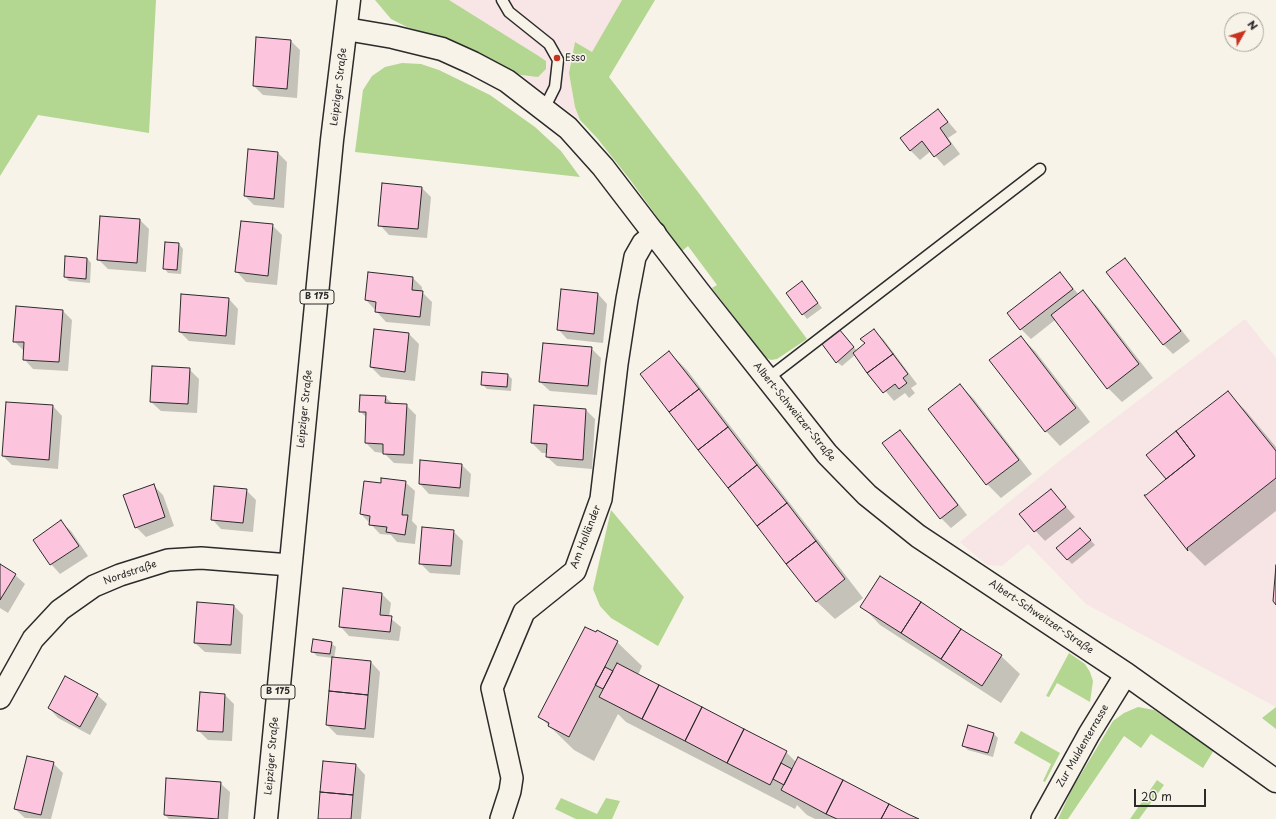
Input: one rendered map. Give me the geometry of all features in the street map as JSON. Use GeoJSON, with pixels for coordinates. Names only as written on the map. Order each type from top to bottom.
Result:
{"type":"FeatureCollection","features":[{"type":"Feature","properties":{"kind":"street","name":"Leipziger Straße"},"geometry":{"type":"LineString","coordinates":[[266,819],[332,140],[349,0]]}},
{"type":"Feature","properties":{"kind":"street","name":"Albert-Schweitzer-Straße"},"geometry":{"type":"LineString","coordinates":[[346,29],[393,37],[442,49],[507,81],[568,128],[603,167],[655,233],[698,292],[827,454],[867,495],[918,536],[1126,674],[1276,781]]}},
{"type":"Feature","properties":{"kind":"street","name":"Am Holländer"},"geometry":{"type":"LineString","coordinates":[[501,819],[510,791],[512,778],[492,688],[524,612],[575,571],[601,499],[617,364],[635,257],[643,243],[655,233]]}},
{"type":"Feature","properties":{"kind":"street","name":"Nordstraße"},"geometry":{"type":"LineString","coordinates":[[0,698],[33,639],[60,610],[94,586],[120,575],[168,560],[201,558],[290,565]]}},
{"type":"Feature","properties":{"kind":"street","name":"Zur Muldenterrasse"},"geometry":{"type":"LineString","coordinates":[[1042,819],[1089,734],[1126,674]]}},
{"type":"Feature","properties":{"kind":"lane"},"geometry":{"type":"LineString","coordinates":[[502,0],[509,12],[550,44],[558,60],[555,87],[544,109]]}},
{"type":"Feature","properties":{"kind":"lane"},"geometry":{"type":"LineString","coordinates":[[767,379],[1040,169]]}},
{"type":"Feature","properties":{"kind":"shaded area","name":"Esso"},"geometry":{"type":"Polygon","coordinates":[[[449,0],[622,0],[592,52],[575,42],[569,73],[575,107],[580,120],[521,75],[531,77],[449,0]]]}},
{"type":"Feature","properties":{"kind":"shaded area"},"geometry":{"type":"Polygon","coordinates":[[[1245,319],[1276,358],[1276,707],[1086,604],[1028,544],[1002,566],[987,565],[960,542],[1063,458],[1245,319]]]}},
{"type":"Feature","properties":{"kind":"green space"},"geometry":{"type":"Polygon","coordinates":[[[0,0],[156,0],[149,133],[38,115],[0,176],[0,0]]]}},
{"type":"Feature","properties":{"kind":"green space"},"geometry":{"type":"Polygon","coordinates":[[[375,0],[449,0],[546,61],[546,69],[538,77],[521,75],[447,40],[407,27],[391,19],[375,0]]]}},
{"type":"Feature","properties":{"kind":"green space"},"geometry":{"type":"Polygon","coordinates":[[[622,0],[655,0],[609,77],[698,192],[807,339],[777,359],[771,360],[765,357],[712,288],[717,285],[688,246],[682,251],[631,181],[597,138],[580,120],[575,107],[569,73],[575,42],[592,52],[622,0]]]}},
{"type":"Feature","properties":{"kind":"green space"},"geometry":{"type":"Polygon","coordinates":[[[402,63],[421,64],[439,70],[490,95],[535,127],[561,151],[580,177],[355,152],[363,90],[372,76],[385,67],[402,63]]]}},
{"type":"Feature","properties":{"kind":"green space"},"geometry":{"type":"Polygon","coordinates":[[[611,510],[684,597],[658,646],[611,618],[600,606],[593,589],[611,510]]]}},
{"type":"Feature","properties":{"kind":"green space"},"geometry":{"type":"Polygon","coordinates":[[[1069,653],[1085,664],[1090,672],[1093,681],[1090,702],[1057,683],[1049,697],[1046,696],[1069,653]]]}},
{"type":"Feature","properties":{"kind":"green space"},"geometry":{"type":"Polygon","coordinates":[[[1138,707],[1154,710],[1214,750],[1203,768],[1151,734],[1141,748],[1124,736],[1068,819],[1058,819],[1072,789],[1113,721],[1124,713],[1138,707]]]}},
{"type":"Feature","properties":{"kind":"green space"},"geometry":{"type":"Polygon","coordinates":[[[1276,707],[1276,729],[1262,718],[1276,707]]]}},
{"type":"Feature","properties":{"kind":"green space"},"geometry":{"type":"Polygon","coordinates":[[[1021,731],[1060,753],[1045,782],[1043,781],[1051,764],[1014,743],[1021,731]]]}},
{"type":"Feature","properties":{"kind":"green space"},"geometry":{"type":"Polygon","coordinates":[[[1157,780],[1164,785],[1139,819],[1130,819],[1157,780]]]}},
{"type":"Feature","properties":{"kind":"green space"},"geometry":{"type":"Polygon","coordinates":[[[561,798],[597,814],[606,798],[620,801],[612,819],[576,819],[555,809],[561,798]]]}},
{"type":"Feature","properties":{"kind":"building"},"geometry":{"type":"Polygon","coordinates":[[[256,37],[291,40],[287,89],[253,86],[256,37]]]}},
{"type":"Feature","properties":{"kind":"building"},"geometry":{"type":"Polygon","coordinates":[[[938,109],[948,122],[940,128],[951,144],[934,157],[922,141],[910,151],[900,138],[938,109]]]}},
{"type":"Feature","properties":{"kind":"building"},"geometry":{"type":"Polygon","coordinates":[[[248,149],[278,152],[274,199],[244,196],[248,149]]]}},
{"type":"Feature","properties":{"kind":"building"},"geometry":{"type":"Polygon","coordinates":[[[382,183],[422,187],[418,229],[378,226],[382,183]]]}},
{"type":"Feature","properties":{"kind":"building"},"geometry":{"type":"Polygon","coordinates":[[[100,216],[140,219],[137,263],[97,260],[100,216]]]}},
{"type":"Feature","properties":{"kind":"building"},"geometry":{"type":"Polygon","coordinates":[[[241,221],[273,224],[268,276],[235,272],[241,221]]]}},
{"type":"Feature","properties":{"kind":"building"},"geometry":{"type":"Polygon","coordinates":[[[165,242],[179,243],[177,270],[163,269],[165,242]]]}},
{"type":"Feature","properties":{"kind":"building"},"geometry":{"type":"Polygon","coordinates":[[[65,256],[87,258],[86,279],[64,277],[65,256]]]}},
{"type":"Feature","properties":{"kind":"building"},"geometry":{"type":"Polygon","coordinates":[[[1125,258],[1181,331],[1163,345],[1106,272],[1125,258]]]}},
{"type":"Feature","properties":{"kind":"building"},"geometry":{"type":"Polygon","coordinates":[[[368,272],[413,277],[412,290],[423,291],[420,317],[375,312],[376,302],[365,300],[368,272]]]}},
{"type":"Feature","properties":{"kind":"building"},"geometry":{"type":"Polygon","coordinates":[[[1060,272],[1073,289],[1020,330],[1007,313],[1060,272]]]}},
{"type":"Feature","properties":{"kind":"building"},"geometry":{"type":"Polygon","coordinates":[[[802,281],[818,303],[802,315],[786,293],[802,281]]]}},
{"type":"Feature","properties":{"kind":"building"},"geometry":{"type":"Polygon","coordinates":[[[561,289],[598,293],[594,334],[557,330],[561,289]]]}},
{"type":"Feature","properties":{"kind":"building"},"geometry":{"type":"Polygon","coordinates":[[[1083,290],[1139,364],[1107,389],[1051,315],[1083,290]]]}},
{"type":"Feature","properties":{"kind":"building"},"geometry":{"type":"Polygon","coordinates":[[[181,294],[229,298],[226,336],[179,332],[181,294]]]}},
{"type":"Feature","properties":{"kind":"building"},"geometry":{"type":"Polygon","coordinates":[[[16,306],[63,310],[59,362],[23,360],[24,342],[13,342],[16,306]]]}},
{"type":"Feature","properties":{"kind":"building"},"geometry":{"type":"Polygon","coordinates":[[[374,329],[409,333],[405,372],[370,367],[374,329]]]}},
{"type":"Feature","properties":{"kind":"building"},"geometry":{"type":"Polygon","coordinates":[[[839,329],[854,347],[836,363],[822,344],[839,329]]]}},
{"type":"Feature","properties":{"kind":"building"},"geometry":{"type":"Polygon","coordinates":[[[874,329],[893,354],[867,373],[853,353],[865,343],[860,339],[874,329]]]}},
{"type":"Feature","properties":{"kind":"building"},"geometry":{"type":"Polygon","coordinates":[[[1021,336],[1076,408],[1045,432],[989,360],[1021,336]]]}},
{"type":"Feature","properties":{"kind":"building"},"geometry":{"type":"Polygon","coordinates":[[[543,343],[592,347],[588,386],[539,382],[543,343]]]}},
{"type":"Feature","properties":{"kind":"building"},"geometry":{"type":"Polygon","coordinates":[[[669,351],[699,389],[669,412],[640,374],[669,351]]]}},
{"type":"Feature","properties":{"kind":"building"},"geometry":{"type":"Polygon","coordinates":[[[893,354],[908,374],[903,378],[907,383],[899,389],[895,384],[883,393],[867,373],[893,354]]]}},
{"type":"Feature","properties":{"kind":"building"},"geometry":{"type":"Polygon","coordinates":[[[152,366],[190,368],[188,404],[150,402],[152,366]]]}},
{"type":"Feature","properties":{"kind":"building"},"geometry":{"type":"Polygon","coordinates":[[[482,372],[508,374],[507,387],[481,385],[482,372]]]}},
{"type":"Feature","properties":{"kind":"building"},"geometry":{"type":"Polygon","coordinates":[[[960,384],[1019,460],[986,485],[928,409],[960,384]]]}},
{"type":"Feature","properties":{"kind":"building"},"geometry":{"type":"Polygon","coordinates":[[[699,389],[728,427],[698,450],[669,412],[699,389]]]}},
{"type":"Feature","properties":{"kind":"building"},"geometry":{"type":"Polygon","coordinates":[[[1228,391],[1276,451],[1276,478],[1187,548],[1188,551],[1144,495],[1146,495],[1195,456],[1176,431],[1228,391]]]}},
{"type":"Feature","properties":{"kind":"building"},"geometry":{"type":"Polygon","coordinates":[[[360,395],[386,396],[385,403],[407,404],[404,455],[383,454],[383,444],[365,443],[366,412],[359,412],[360,395]]]}},
{"type":"Feature","properties":{"kind":"building"},"geometry":{"type":"Polygon","coordinates":[[[6,402],[53,405],[49,460],[2,456],[6,402]]]}},
{"type":"Feature","properties":{"kind":"building"},"geometry":{"type":"Polygon","coordinates":[[[534,405],[586,409],[583,460],[546,457],[547,444],[531,443],[534,405]]]}},
{"type":"Feature","properties":{"kind":"building"},"geometry":{"type":"Polygon","coordinates":[[[728,427],[757,465],[728,488],[698,450],[728,427]]]}},
{"type":"Feature","properties":{"kind":"building"},"geometry":{"type":"Polygon","coordinates":[[[900,430],[958,505],[940,519],[882,443],[900,430]]]}},
{"type":"Feature","properties":{"kind":"building"},"geometry":{"type":"Polygon","coordinates":[[[1176,431],[1195,456],[1166,479],[1146,455],[1176,431]]]}},
{"type":"Feature","properties":{"kind":"building"},"geometry":{"type":"Polygon","coordinates":[[[420,460],[462,464],[460,488],[419,484],[420,460]]]}},
{"type":"Feature","properties":{"kind":"building"},"geometry":{"type":"Polygon","coordinates":[[[757,465],[787,503],[757,526],[728,488],[757,465]]]}},
{"type":"Feature","properties":{"kind":"building"},"geometry":{"type":"Polygon","coordinates":[[[381,478],[406,481],[402,515],[408,515],[405,535],[386,532],[387,527],[369,525],[370,516],[360,514],[364,481],[381,483],[381,478]]]}},
{"type":"Feature","properties":{"kind":"building"},"geometry":{"type":"Polygon","coordinates":[[[154,484],[165,517],[135,528],[123,495],[154,484]]]}},
{"type":"Feature","properties":{"kind":"building"},"geometry":{"type":"Polygon","coordinates":[[[214,486],[247,489],[243,523],[211,520],[214,486]]]}},
{"type":"Feature","properties":{"kind":"building"},"geometry":{"type":"Polygon","coordinates":[[[1051,489],[1066,507],[1034,532],[1019,514],[1051,489]]]}},
{"type":"Feature","properties":{"kind":"building"},"geometry":{"type":"Polygon","coordinates":[[[787,503],[816,541],[786,564],[757,526],[787,503]]]}},
{"type":"Feature","properties":{"kind":"building"},"geometry":{"type":"Polygon","coordinates":[[[61,520],[79,546],[50,565],[33,540],[61,520]]]}},
{"type":"Feature","properties":{"kind":"building"},"geometry":{"type":"Polygon","coordinates":[[[422,527],[454,530],[451,566],[419,564],[422,527]]]}},
{"type":"Feature","properties":{"kind":"building"},"geometry":{"type":"Polygon","coordinates":[[[1080,528],[1091,540],[1067,560],[1056,548],[1080,528]]]}},
{"type":"Feature","properties":{"kind":"building"},"geometry":{"type":"Polygon","coordinates":[[[816,541],[845,579],[816,602],[786,564],[816,541]]]}},
{"type":"Feature","properties":{"kind":"building"},"geometry":{"type":"Polygon","coordinates":[[[0,564],[16,574],[0,600],[0,564]]]}},
{"type":"Feature","properties":{"kind":"building"},"geometry":{"type":"Polygon","coordinates":[[[1276,565],[1276,605],[1273,601],[1276,565]]]}},
{"type":"Feature","properties":{"kind":"building"},"geometry":{"type":"Polygon","coordinates":[[[880,576],[921,602],[901,633],[860,607],[880,576]]]}},
{"type":"Feature","properties":{"kind":"building"},"geometry":{"type":"Polygon","coordinates":[[[343,588],[382,593],[380,615],[392,616],[390,632],[339,627],[343,588]]]}},
{"type":"Feature","properties":{"kind":"building"},"geometry":{"type":"Polygon","coordinates":[[[197,602],[234,605],[231,645],[194,643],[197,602]]]}},
{"type":"Feature","properties":{"kind":"building"},"geometry":{"type":"Polygon","coordinates":[[[921,602],[961,629],[941,659],[901,633],[921,602]]]}},
{"type":"Feature","properties":{"kind":"building"},"geometry":{"type":"Polygon","coordinates":[[[585,627],[596,632],[597,630],[618,641],[569,737],[548,726],[549,723],[538,717],[585,627]]]}},
{"type":"Feature","properties":{"kind":"building"},"geometry":{"type":"Polygon","coordinates":[[[961,629],[1002,655],[982,686],[941,659],[961,629]]]}},
{"type":"Feature","properties":{"kind":"building"},"geometry":{"type":"Polygon","coordinates":[[[313,639],[332,642],[330,654],[311,652],[313,639]]]}},
{"type":"Feature","properties":{"kind":"building"},"geometry":{"type":"Polygon","coordinates":[[[332,657],[371,661],[368,695],[329,691],[332,657]]]}},
{"type":"Feature","properties":{"kind":"building"},"geometry":{"type":"Polygon","coordinates":[[[617,663],[659,685],[642,719],[599,697],[617,663]]]}},
{"type":"Feature","properties":{"kind":"building"},"geometry":{"type":"Polygon","coordinates":[[[605,667],[613,671],[603,689],[595,685],[605,667]]]}},
{"type":"Feature","properties":{"kind":"building"},"geometry":{"type":"Polygon","coordinates":[[[65,676],[98,694],[80,727],[48,708],[65,676]]]}},
{"type":"Feature","properties":{"kind":"building"},"geometry":{"type":"Polygon","coordinates":[[[659,685],[702,707],[685,741],[642,719],[659,685]]]}},
{"type":"Feature","properties":{"kind":"building"},"geometry":{"type":"Polygon","coordinates":[[[329,691],[368,695],[365,729],[326,725],[329,691]]]}},
{"type":"Feature","properties":{"kind":"building"},"geometry":{"type":"Polygon","coordinates":[[[200,692],[225,694],[223,732],[197,731],[200,692]]]}},
{"type":"Feature","properties":{"kind":"building"},"geometry":{"type":"Polygon","coordinates":[[[702,707],[744,729],[727,763],[685,741],[702,707]]]}},
{"type":"Feature","properties":{"kind":"building"},"geometry":{"type":"Polygon","coordinates":[[[968,725],[994,733],[988,753],[962,746],[968,725]]]}},
{"type":"Feature","properties":{"kind":"building"},"geometry":{"type":"Polygon","coordinates":[[[744,729],[787,751],[770,785],[727,763],[744,729]]]}},
{"type":"Feature","properties":{"kind":"building"},"geometry":{"type":"Polygon","coordinates":[[[27,756],[54,762],[41,815],[14,809],[27,756]]]}},
{"type":"Feature","properties":{"kind":"building"},"geometry":{"type":"Polygon","coordinates":[[[798,757],[843,780],[826,814],[781,790],[798,757]]]}},
{"type":"Feature","properties":{"kind":"building"},"geometry":{"type":"Polygon","coordinates":[[[323,761],[356,764],[353,795],[320,792],[323,761]]]}},
{"type":"Feature","properties":{"kind":"building"},"geometry":{"type":"Polygon","coordinates":[[[781,763],[792,769],[784,785],[773,779],[781,763]]]}},
{"type":"Feature","properties":{"kind":"building"},"geometry":{"type":"Polygon","coordinates":[[[166,778],[221,782],[218,819],[164,815],[166,778]]]}},
{"type":"Feature","properties":{"kind":"building"},"geometry":{"type":"Polygon","coordinates":[[[843,780],[889,804],[881,819],[837,819],[826,814],[843,780]]]}},
{"type":"Feature","properties":{"kind":"building"},"geometry":{"type":"Polygon","coordinates":[[[320,792],[353,795],[351,819],[318,819],[320,792]]]}},
{"type":"Feature","properties":{"kind":"building"},"geometry":{"type":"Polygon","coordinates":[[[889,804],[908,814],[919,819],[881,819],[889,804]]]}},
{"type":"Feature","properties":{"kind":"place","name":"Esso"},"geometry":{"type":"Point","coordinates":[557,58]}}]}
